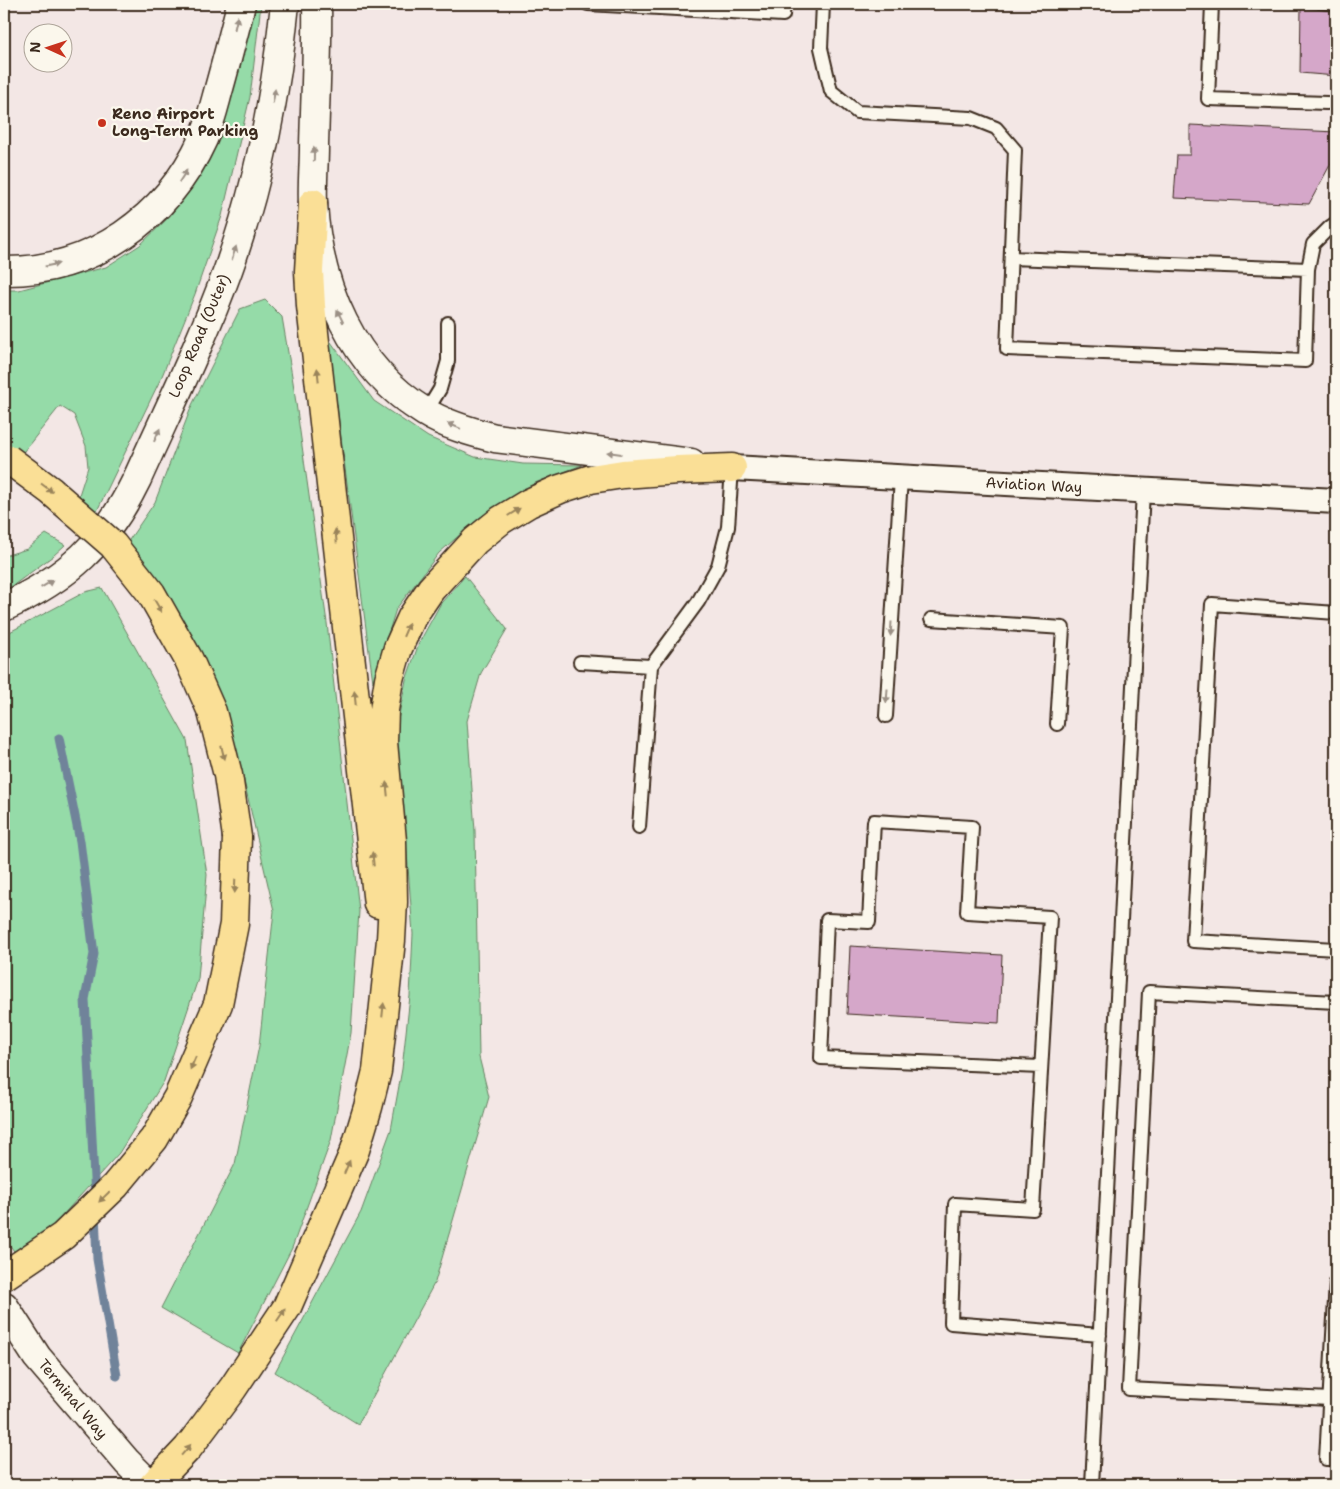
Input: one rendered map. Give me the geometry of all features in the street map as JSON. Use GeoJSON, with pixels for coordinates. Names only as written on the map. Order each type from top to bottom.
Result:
{"type":"FeatureCollection","features":[{"type":"Feature","properties":{"kind":"highway"},"geometry":{"type":"LineString","coordinates":[[313,203],[309,271],[311,306],[386,977]]}},
{"type":"Feature","properties":{"kind":"highway"},"geometry":{"type":"LineString","coordinates":[[4,1276],[64,1236],[115,1186],[154,1139],[178,1097],[218,1004],[234,924],[237,838],[228,775],[212,712],[189,660],[150,593],[112,545],[51,491],[6,458]]}},
{"type":"Feature","properties":{"kind":"highway"},"geometry":{"type":"LineString","coordinates":[[152,1485],[188,1448],[233,1388],[287,1307],[355,1150],[368,1107],[377,1071],[391,940],[393,872],[383,742],[384,710],[389,679],[398,648],[412,617],[430,589],[475,541],[501,520],[529,503],[591,478],[623,474],[732,468]]}},
{"type":"Feature","properties":{"kind":"main road"},"geometry":{"type":"LineString","coordinates":[[4,271],[56,265],[102,248],[130,232],[154,211],[175,188],[191,163],[204,137],[229,55],[240,4]]}},
{"type":"Feature","properties":{"kind":"main road","name":"Loop Road (Outer)"},"geometry":{"type":"LineString","coordinates":[[4,607],[51,582],[77,563],[112,524],[126,502],[137,479],[208,321],[228,271],[245,220],[271,113],[285,4]]}},
{"type":"Feature","properties":{"kind":"main road"},"geometry":{"type":"LineString","coordinates":[[317,4],[313,203],[321,265],[329,291],[343,323],[369,364],[390,386],[426,412],[466,431],[495,438],[732,468]]}},
{"type":"Feature","properties":{"kind":"main road","name":"Terminal Way"},"geometry":{"type":"LineString","coordinates":[[4,1306],[37,1357],[127,1462],[152,1485]]}},
{"type":"Feature","properties":{"kind":"street","name":"Aviation Way"},"geometry":{"type":"LineString","coordinates":[[732,468],[1336,501]]}},
{"type":"Feature","properties":{"kind":"lane"},"geometry":{"type":"LineString","coordinates":[[588,4],[783,15],[784,4]]}},
{"type":"Feature","properties":{"kind":"lane"},"geometry":{"type":"LineString","coordinates":[[823,4],[821,48],[831,91],[857,112],[971,118],[996,128],[1016,150],[1008,350],[1305,361],[1308,269],[1313,244],[1336,223]]}},
{"type":"Feature","properties":{"kind":"lane"},"geometry":{"type":"LineString","coordinates":[[1212,4],[1208,99],[1327,103]]}},
{"type":"Feature","properties":{"kind":"lane"},"geometry":{"type":"LineString","coordinates":[[1011,258],[1308,269]]}},
{"type":"Feature","properties":{"kind":"lane"},"geometry":{"type":"LineString","coordinates":[[426,412],[440,389],[448,361],[448,323]]}},
{"type":"Feature","properties":{"kind":"lane"},"geometry":{"type":"LineString","coordinates":[[640,827],[651,666],[698,602],[718,566],[728,527],[732,468]]}},
{"type":"Feature","properties":{"kind":"lane"},"geometry":{"type":"LineString","coordinates":[[886,716],[901,478]]}},
{"type":"Feature","properties":{"kind":"lane"},"geometry":{"type":"LineString","coordinates":[[1092,1485],[1143,491]]}},
{"type":"Feature","properties":{"kind":"lane"},"geometry":{"type":"LineString","coordinates":[[1336,613],[1212,604],[1193,941],[1336,949]]}},
{"type":"Feature","properties":{"kind":"lane"},"geometry":{"type":"LineString","coordinates":[[931,619],[1063,628],[1056,724]]}},
{"type":"Feature","properties":{"kind":"lane"},"geometry":{"type":"LineString","coordinates":[[580,662],[651,666]]}},
{"type":"Feature","properties":{"kind":"lane"},"geometry":{"type":"LineString","coordinates":[[1041,1067],[821,1058],[827,920],[869,922],[874,821],[972,827],[967,912],[1050,917],[1033,1209],[955,1204],[951,1322],[1100,1335]]}},
{"type":"Feature","properties":{"kind":"lane"},"geometry":{"type":"LineString","coordinates":[[1330,1399],[1129,1389],[1149,992],[1336,1002]]}},
{"type":"Feature","properties":{"kind":"lane"},"geometry":{"type":"LineString","coordinates":[[1336,1282],[1326,1459],[1336,1459]]}},
{"type":"Feature","properties":{"kind":"green space"},"geometry":{"type":"Polygon","coordinates":[[[251,4],[261,4],[250,97],[222,216],[195,294],[162,376],[96,513],[79,495],[88,467],[86,446],[74,415],[60,406],[20,456],[4,446],[4,290],[19,290],[106,267],[140,245],[170,216],[197,179],[219,136],[251,4]]]}},
{"type":"Feature","properties":{"kind":"green space"},"geometry":{"type":"Polygon","coordinates":[[[265,300],[282,317],[293,382],[327,623],[359,911],[351,1033],[331,1140],[292,1248],[238,1353],[161,1308],[235,1164],[259,1046],[274,911],[241,768],[223,702],[196,644],[127,543],[155,502],[192,405],[240,309],[265,300]]]}},
{"type":"Feature","properties":{"kind":"green space"},"geometry":{"type":"Polygon","coordinates":[[[328,338],[374,401],[428,437],[475,457],[523,464],[582,465],[535,483],[479,518],[439,553],[396,609],[373,682],[328,338]]]}},
{"type":"Feature","properties":{"kind":"green space"},"geometry":{"type":"Polygon","coordinates":[[[46,534],[65,545],[11,587],[4,590],[4,556],[27,549],[46,534]]]}},
{"type":"Feature","properties":{"kind":"green space"},"geometry":{"type":"Polygon","coordinates":[[[465,576],[507,629],[481,673],[467,721],[475,831],[479,1057],[489,1097],[435,1282],[358,1424],[275,1372],[361,1212],[391,1130],[402,1069],[410,996],[413,934],[406,839],[396,765],[398,720],[406,680],[419,643],[441,603],[465,576]]]}},
{"type":"Feature","properties":{"kind":"green space"},"geometry":{"type":"Polygon","coordinates":[[[102,588],[187,740],[207,875],[198,979],[164,1081],[119,1153],[50,1229],[16,1254],[4,1237],[4,635],[85,592],[102,588]]]}},
{"type":"Feature","properties":{"kind":"building"},"geometry":{"type":"Polygon","coordinates":[[[1318,4],[1336,4],[1336,11],[1318,9],[1318,4]]]}},
{"type":"Feature","properties":{"kind":"building"},"geometry":{"type":"Polygon","coordinates":[[[1301,8],[1336,11],[1336,76],[1300,73],[1301,8]]]}},
{"type":"Feature","properties":{"kind":"building"},"geometry":{"type":"Polygon","coordinates":[[[1190,125],[1336,132],[1336,154],[1309,204],[1174,198],[1177,155],[1190,155],[1190,125]]]}},
{"type":"Feature","properties":{"kind":"building"},"geometry":{"type":"Polygon","coordinates":[[[850,946],[1002,955],[999,1023],[847,1014],[850,946]]]}},
{"type":"Feature","properties":{"kind":"waterway"},"geometry":{"type":"LineString","coordinates":[[59,738],[80,841],[94,954],[85,999],[95,1198]]}},
{"type":"Feature","properties":{"kind":"waterway"},"geometry":{"type":"LineString","coordinates":[[95,1213],[97,1259],[117,1376]]}},
{"type":"Feature","properties":{"kind":"place","name":"Reno Airport Long-Term Parking"},"geometry":{"type":"Point","coordinates":[102,123]}}]}
